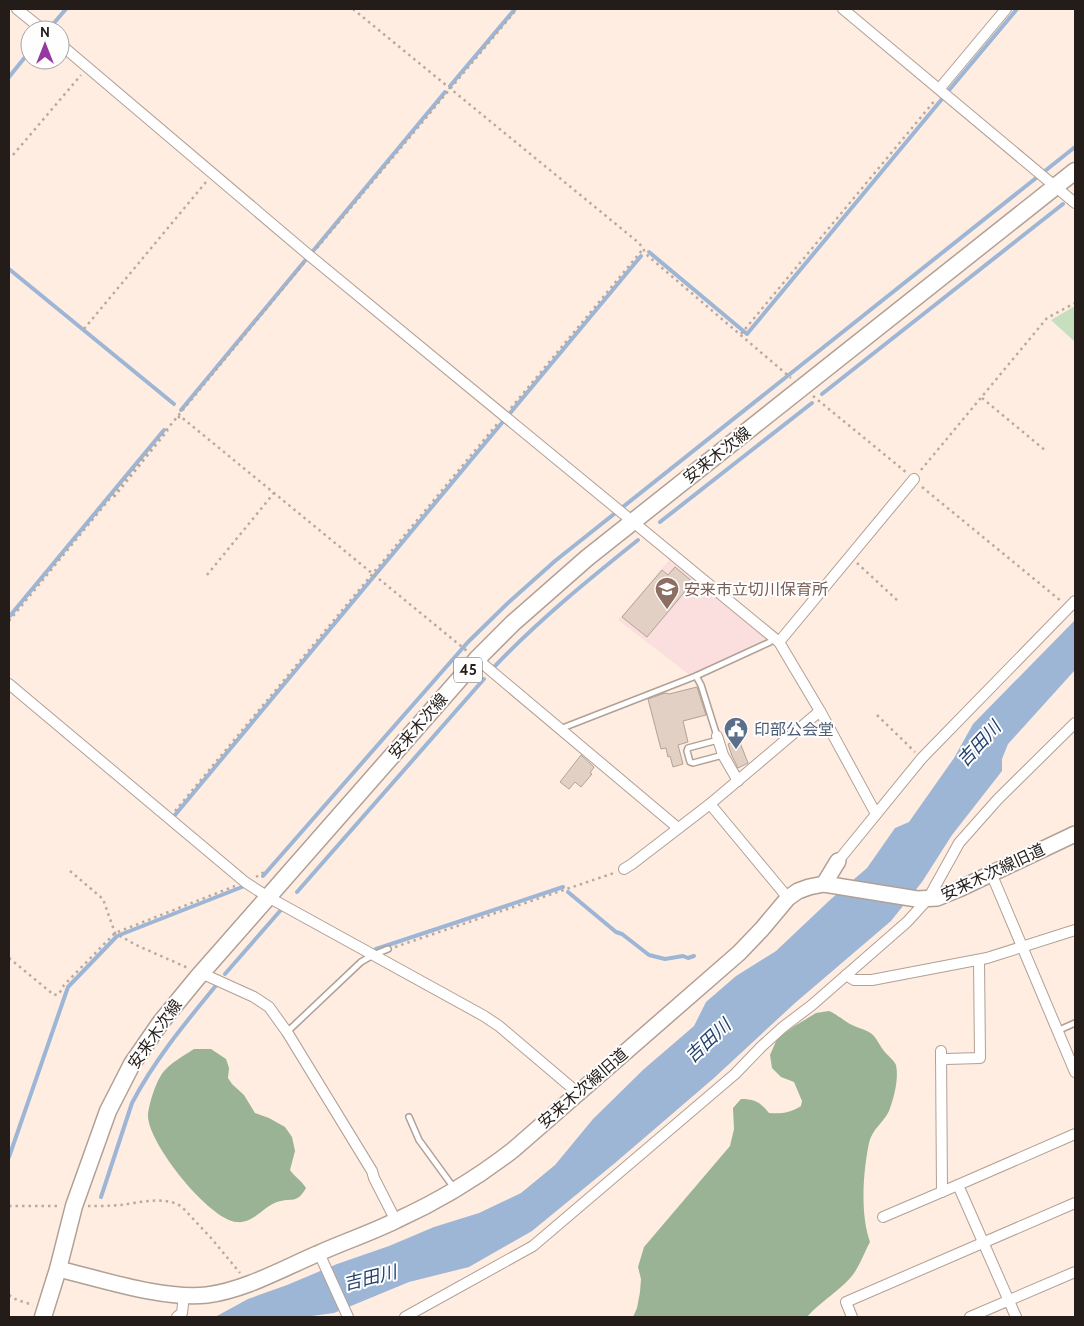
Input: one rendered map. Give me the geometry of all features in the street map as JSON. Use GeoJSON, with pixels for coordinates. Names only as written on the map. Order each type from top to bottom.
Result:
{"type":"FeatureCollection","features":[{"type":"Feature","properties":{"kind":"main road","name":"安来木次線"},"geometry":{"type":"LineString","coordinates":[[44,1313],[74,1206],[108,1111],[132,1064],[161,1022],[201,973],[477,659],[539,599],[633,521],[1075,171]]}},
{"type":"Feature","properties":{"kind":"street"},"geometry":{"type":"LineString","coordinates":[[17,9],[31,20]]}},
{"type":"Feature","properties":{"kind":"street"},"geometry":{"type":"LineString","coordinates":[[843,9],[1075,203]]}},
{"type":"Feature","properties":{"kind":"street"},"geometry":{"type":"LineString","coordinates":[[941,89],[1006,9]]}},
{"type":"Feature","properties":{"kind":"street"},"geometry":{"type":"LineString","coordinates":[[70,52],[310,256],[776,640],[820,711],[876,814]]}},
{"type":"Feature","properties":{"kind":"street"},"geometry":{"type":"LineString","coordinates":[[776,640],[850,557],[914,479]]}},
{"type":"Feature","properties":{"kind":"street"},"geometry":{"type":"LineString","coordinates":[[827,884],[838,861],[922,758],[1072,605]]}},
{"type":"Feature","properties":{"kind":"street"},"geometry":{"type":"LineString","coordinates":[[477,659],[678,828]]}},
{"type":"Feature","properties":{"kind":"street"},"geometry":{"type":"LineString","coordinates":[[9,684],[245,882],[268,897],[470,1007],[491,1021],[578,1093]]}},
{"type":"Feature","properties":{"kind":"street"},"geometry":{"type":"LineString","coordinates":[[624,869],[710,804],[820,711]]}},
{"type":"Feature","properties":{"kind":"street"},"geometry":{"type":"LineString","coordinates":[[405,1317],[421,1314],[533,1246],[735,1074],[762,1046],[907,922],[959,843],[998,798],[1075,723]]}},
{"type":"Feature","properties":{"kind":"street"},"geometry":{"type":"LineString","coordinates":[[718,738],[723,755],[738,781]]}},
{"type":"Feature","properties":{"kind":"street"},"geometry":{"type":"LineString","coordinates":[[710,804],[788,898]]}},
{"type":"Feature","properties":{"kind":"street","name":"安来木次線旧道"},"geometry":{"type":"LineString","coordinates":[[58,1268],[154,1291],[184,1295],[207,1295],[321,1258],[455,1190],[477,1177],[513,1150],[739,953],[788,898],[804,889],[827,884],[923,899],[946,895],[1075,834]]}},
{"type":"Feature","properties":{"kind":"street"},"geometry":{"type":"LineString","coordinates":[[991,873],[1075,1072]]}},
{"type":"Feature","properties":{"kind":"street"},"geometry":{"type":"LineString","coordinates":[[846,975],[854,980],[872,980],[980,960],[1075,930]]}},
{"type":"Feature","properties":{"kind":"street"},"geometry":{"type":"LineString","coordinates":[[942,1192],[941,1056],[946,1059],[980,1058],[980,960]]}},
{"type":"Feature","properties":{"kind":"street"},"geometry":{"type":"LineString","coordinates":[[201,973],[260,1000],[269,1007],[287,1032],[372,1170],[374,1178],[396,1221]]}},
{"type":"Feature","properties":{"kind":"street"},"geometry":{"type":"LineString","coordinates":[[883,1217],[1075,1134]]}},
{"type":"Feature","properties":{"kind":"street"},"geometry":{"type":"LineString","coordinates":[[958,1184],[1016,1317]]}},
{"type":"Feature","properties":{"kind":"street"},"geometry":{"type":"LineString","coordinates":[[852,1317],[846,1302],[1075,1202]]}},
{"type":"Feature","properties":{"kind":"street"},"geometry":{"type":"LineString","coordinates":[[321,1258],[348,1317]]}},
{"type":"Feature","properties":{"kind":"street"},"geometry":{"type":"LineString","coordinates":[[970,1317],[1075,1272]]}},
{"type":"Feature","properties":{"kind":"street"},"geometry":{"type":"LineString","coordinates":[[178,1317],[182,1313],[184,1295]]}},
{"type":"Feature","properties":{"kind":"lane"},"geometry":{"type":"LineString","coordinates":[[560,729],[696,676],[776,640]]}},
{"type":"Feature","properties":{"kind":"lane"},"geometry":{"type":"LineString","coordinates":[[696,676],[701,685],[718,738],[688,748],[690,762],[693,763],[723,755]]}},
{"type":"Feature","properties":{"kind":"lane"},"geometry":{"type":"LineString","coordinates":[[287,1032],[361,962],[373,955],[388,950]]}},
{"type":"Feature","properties":{"kind":"lane"},"geometry":{"type":"LineString","coordinates":[[1058,1031],[1075,1024]]}},
{"type":"Feature","properties":{"kind":"lane"},"geometry":{"type":"LineString","coordinates":[[409,1117],[418,1140],[455,1190]]}},
{"type":"Feature","properties":{"kind":"path"},"geometry":{"type":"LineString","coordinates":[[353,9],[639,243],[648,256],[743,331],[803,387],[914,479],[1072,605]]}},
{"type":"Feature","properties":{"kind":"path"},"geometry":{"type":"LineString","coordinates":[[9,621],[310,256],[517,9]]}},
{"type":"Feature","properties":{"kind":"path"},"geometry":{"type":"LineString","coordinates":[[12,155],[88,66]]}},
{"type":"Feature","properties":{"kind":"path"},"geometry":{"type":"LineString","coordinates":[[743,331],[941,89]]}},
{"type":"Feature","properties":{"kind":"path"},"geometry":{"type":"LineString","coordinates":[[84,329],[212,174]]}},
{"type":"Feature","properties":{"kind":"path"},"geometry":{"type":"LineString","coordinates":[[914,479],[1047,318],[1075,303]]}},
{"type":"Feature","properties":{"kind":"path"},"geometry":{"type":"LineString","coordinates":[[981,397],[1046,451]]}},
{"type":"Feature","properties":{"kind":"path"},"geometry":{"type":"LineString","coordinates":[[114,497],[180,416],[477,659]]}},
{"type":"Feature","properties":{"kind":"path"},"geometry":{"type":"LineString","coordinates":[[207,575],[274,493]]}},
{"type":"Feature","properties":{"kind":"path"},"geometry":{"type":"LineString","coordinates":[[850,557],[898,601]]}},
{"type":"Feature","properties":{"kind":"path"},"geometry":{"type":"LineString","coordinates":[[169,818],[373,574]]}},
{"type":"Feature","properties":{"kind":"path"},"geometry":{"type":"LineString","coordinates":[[877,715],[922,758]]}},
{"type":"Feature","properties":{"kind":"path"},"geometry":{"type":"LineString","coordinates":[[388,950],[624,869]]}},
{"type":"Feature","properties":{"kind":"path"},"geometry":{"type":"LineString","coordinates":[[70,871],[103,899],[117,934],[201,973]]}},
{"type":"Feature","properties":{"kind":"path"},"geometry":{"type":"LineString","coordinates":[[9,958],[54,995],[59,994],[64,985],[117,934],[235,886]]}},
{"type":"Feature","properties":{"kind":"path"},"geometry":{"type":"LineString","coordinates":[[9,1206],[119,1205],[161,1201],[176,1203],[211,1238],[248,1283]]}},
{"type":"Feature","properties":{"kind":"path"},"geometry":{"type":"LineString","coordinates":[[9,1295],[44,1313]]}},
{"type":"Feature","properties":{"kind":"shaded area"},"geometry":{"type":"Polygon","coordinates":[[[670,559],[768,640],[691,676],[618,620],[670,559]]]}},
{"type":"Feature","properties":{"kind":"green space"},"geometry":{"type":"Polygon","coordinates":[[[1075,306],[1075,342],[1051,320],[1075,306]]]}},
{"type":"Feature","properties":{"kind":"green space"},"geometry":{"type":"Polygon","coordinates":[[[829,1011],[873,1035],[895,1063],[897,1070],[896,1088],[889,1111],[869,1143],[865,1167],[864,1206],[870,1242],[851,1277],[807,1317],[633,1317],[640,1292],[641,1279],[638,1267],[644,1247],[730,1146],[734,1129],[733,1108],[741,1099],[757,1102],[769,1113],[785,1113],[801,1106],[802,1101],[794,1082],[781,1077],[772,1068],[770,1055],[777,1039],[816,1013],[829,1011]]]}},
{"type":"Feature","properties":{"kind":"green space"},"geometry":{"type":"Polygon","coordinates":[[[194,1049],[211,1049],[226,1059],[229,1068],[228,1078],[244,1095],[255,1113],[285,1127],[292,1137],[295,1151],[290,1170],[306,1188],[299,1197],[272,1204],[253,1218],[237,1222],[225,1218],[211,1208],[196,1194],[168,1160],[150,1127],[148,1115],[150,1104],[154,1090],[166,1069],[194,1049]]]}},
{"type":"Feature","properties":{"kind":"water","name":"吉田川"},"geometry":{"type":"Polygon","coordinates":[[[1075,620],[1075,670],[1008,744],[1002,759],[1002,771],[952,835],[922,882],[891,921],[795,1003],[714,1078],[532,1231],[469,1267],[409,1282],[334,1313],[304,1317],[215,1317],[248,1299],[434,1227],[479,1213],[521,1193],[555,1165],[593,1119],[644,1069],[694,1026],[706,1002],[736,976],[776,951],[867,868],[895,828],[909,822],[954,758],[973,724],[1075,620]]]}},
{"type":"Feature","properties":{"kind":"building"},"geometry":{"type":"Polygon","coordinates":[[[675,567],[693,582],[647,637],[622,617],[662,570],[668,575],[675,567]]]}},
{"type":"Feature","properties":{"kind":"building"},"geometry":{"type":"Polygon","coordinates":[[[697,687],[706,715],[683,721],[688,742],[678,745],[683,764],[673,767],[666,748],[661,749],[648,699],[665,693],[669,694],[697,687]]]}},
{"type":"Feature","properties":{"kind":"building","name":"印部公会堂"},"geometry":{"type":"Polygon","coordinates":[[[739,740],[748,763],[738,768],[728,744],[739,740]]]}},
{"type":"Feature","properties":{"kind":"building"},"geometry":{"type":"Polygon","coordinates":[[[581,755],[594,767],[590,773],[592,774],[581,787],[575,782],[569,789],[560,782],[581,755]]]}},
{"type":"Feature","properties":{"kind":"waterway"},"geometry":{"type":"LineString","coordinates":[[57,20],[66,9]]}},
{"type":"Feature","properties":{"kind":"waterway"},"geometry":{"type":"LineString","coordinates":[[450,86],[515,9]]}},
{"type":"Feature","properties":{"kind":"waterway"},"geometry":{"type":"LineString","coordinates":[[950,89],[1017,9]]}},
{"type":"Feature","properties":{"kind":"waterway"},"geometry":{"type":"LineString","coordinates":[[9,77],[20,63]]}},
{"type":"Feature","properties":{"kind":"waterway"},"geometry":{"type":"LineString","coordinates":[[181,410],[445,92]]}},
{"type":"Feature","properties":{"kind":"waterway"},"geometry":{"type":"LineString","coordinates":[[649,252],[747,334],[942,99]]}},
{"type":"Feature","properties":{"kind":"waterway"},"geometry":{"type":"LineString","coordinates":[[263,876],[468,642],[509,602],[555,561],[1075,147]]}},
{"type":"Feature","properties":{"kind":"waterway"},"geometry":{"type":"LineString","coordinates":[[822,394],[1063,204]]}},
{"type":"Feature","properties":{"kind":"waterway"},"geometry":{"type":"LineString","coordinates":[[175,815],[641,256]]}},
{"type":"Feature","properties":{"kind":"waterway"},"geometry":{"type":"LineString","coordinates":[[9,269],[174,404]]}},
{"type":"Feature","properties":{"kind":"waterway"},"geometry":{"type":"LineString","coordinates":[[660,522],[812,403]]}},
{"type":"Feature","properties":{"kind":"waterway"},"geometry":{"type":"LineString","coordinates":[[9,617],[164,430]]}},
{"type":"Feature","properties":{"kind":"waterway"},"geometry":{"type":"LineString","coordinates":[[495,666],[546,616],[638,540]]}},
{"type":"Feature","properties":{"kind":"waterway"},"geometry":{"type":"LineString","coordinates":[[297,892],[484,679]]}},
{"type":"Feature","properties":{"kind":"waterway"},"geometry":{"type":"LineString","coordinates":[[9,1157],[68,987],[117,936],[242,887]]}},
{"type":"Feature","properties":{"kind":"waterway"},"geometry":{"type":"LineString","coordinates":[[376,949],[563,887]]}},
{"type":"Feature","properties":{"kind":"waterway"},"geometry":{"type":"LineString","coordinates":[[568,892],[616,932],[622,934],[649,955],[665,959],[694,956]]}},
{"type":"Feature","properties":{"kind":"waterway"},"geometry":{"type":"LineString","coordinates":[[225,974],[280,911]]}},
{"type":"Feature","properties":{"kind":"waterway"},"geometry":{"type":"LineString","coordinates":[[101,1197],[132,1103],[161,1056],[218,983]]}},
{"type":"Feature","properties":{"kind":"place","name":"安来市立切川保育所"},"geometry":{"type":"Point","coordinates":[667,610]}},
{"type":"Feature","properties":{"kind":"place","name":"印部公会堂"},"geometry":{"type":"Point","coordinates":[736,750]}}]}
